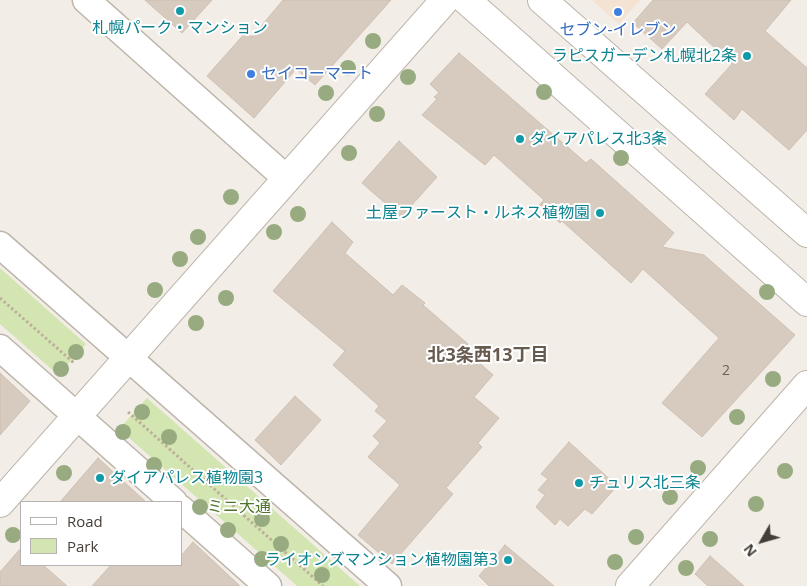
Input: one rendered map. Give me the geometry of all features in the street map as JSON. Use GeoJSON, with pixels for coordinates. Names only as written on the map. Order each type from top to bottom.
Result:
{"type":"FeatureCollection","features":[{"type":"Feature","properties":{"kind":"street"},"geometry":{"type":"LineString","coordinates":[[86,0],[287,179]]}},
{"type":"Feature","properties":{"kind":"street"},"geometry":{"type":"LineString","coordinates":[[0,503],[446,0]]}},
{"type":"Feature","properties":{"kind":"street"},"geometry":{"type":"LineString","coordinates":[[466,0],[807,302]]}},
{"type":"Feature","properties":{"kind":"street"},"geometry":{"type":"LineString","coordinates":[[542,0],[807,233]]}},
{"type":"Feature","properties":{"kind":"street"},"geometry":{"type":"LineString","coordinates":[[0,245],[388,586]]}},
{"type":"Feature","properties":{"kind":"street"},"geometry":{"type":"LineString","coordinates":[[0,348],[173,501]]}},
{"type":"Feature","properties":{"kind":"street"},"geometry":{"type":"LineString","coordinates":[[630,586],[807,386]]}},
{"type":"Feature","properties":{"kind":"street"},"geometry":{"type":"LineString","coordinates":[[182,510],[268,586]]}},
{"type":"Feature","properties":{"kind":"path"},"geometry":{"type":"LineString","coordinates":[[0,298],[74,364]]}},
{"type":"Feature","properties":{"kind":"path"},"geometry":{"type":"LineString","coordinates":[[128,412],[323,586]]}},
{"type":"Feature","properties":{"kind":"shaded area","name":"セブン-イレブン"},"geometry":{"type":"Polygon","coordinates":[[[592,0],[640,0],[619,24],[592,0]]]}},
{"type":"Feature","properties":{"kind":"green space"},"geometry":{"type":"Polygon","coordinates":[[[0,268],[86,344],[58,375],[0,324],[0,268]]]}},
{"type":"Feature","properties":{"kind":"green space","name":"ミニ大通"},"geometry":{"type":"Polygon","coordinates":[[[147,398],[360,586],[297,586],[119,429],[147,398]]]}},
{"type":"Feature","properties":{"kind":"building","name":"札幌パーク・マンション"},"geometry":{"type":"Polygon","coordinates":[[[145,0],[212,0],[182,33],[145,0]]]}},
{"type":"Feature","properties":{"kind":"building"},"geometry":{"type":"Polygon","coordinates":[[[283,0],[391,0],[315,85],[296,69],[254,118],[207,76],[246,32],[252,37],[283,0]]]}},
{"type":"Feature","properties":{"kind":"building"},"geometry":{"type":"Polygon","coordinates":[[[653,0],[791,0],[765,31],[807,68],[807,130],[789,150],[742,109],[734,120],[705,94],[732,64],[687,22],[662,49],[633,23],[653,0]]]}},
{"type":"Feature","properties":{"kind":"building"},"geometry":{"type":"Polygon","coordinates":[[[459,53],[586,163],[591,159],[674,233],[662,247],[704,255],[795,335],[702,437],[662,403],[719,338],[643,269],[631,283],[562,221],[560,223],[539,205],[544,200],[494,155],[485,165],[422,115],[437,99],[434,97],[439,93],[430,84],[459,53]]]}},
{"type":"Feature","properties":{"kind":"building"},"geometry":{"type":"Polygon","coordinates":[[[399,141],[437,177],[401,217],[362,183],[399,141]]]}},
{"type":"Feature","properties":{"kind":"building"},"geometry":{"type":"Polygon","coordinates":[[[332,222],[353,242],[345,253],[393,295],[402,285],[425,303],[423,305],[468,344],[464,349],[493,375],[474,397],[499,418],[478,443],[482,447],[446,488],[453,494],[392,564],[358,535],[400,485],[368,457],[380,443],[373,436],[387,421],[375,411],[379,406],[333,365],[345,351],[273,291],[332,222]]]}},
{"type":"Feature","properties":{"kind":"building"},"geometry":{"type":"Polygon","coordinates":[[[0,373],[30,401],[0,435],[0,373]]]}},
{"type":"Feature","properties":{"kind":"building"},"geometry":{"type":"Polygon","coordinates":[[[295,396],[321,420],[281,465],[255,440],[295,396]]]}},
{"type":"Feature","properties":{"kind":"building","name":"チュリス北三条"},"geometry":{"type":"Polygon","coordinates":[[[569,442],[617,486],[592,514],[585,509],[568,526],[560,519],[555,525],[536,507],[545,495],[538,490],[548,479],[541,474],[569,442]]]}},
{"type":"Feature","properties":{"kind":"building","name":"ダイアパレス植物園3"},"geometry":{"type":"Polygon","coordinates":[[[98,458],[145,501],[61,501],[98,458]]]}},
{"type":"Feature","properties":{"kind":"building"},"geometry":{"type":"Polygon","coordinates":[[[193,542],[240,586],[92,586],[110,566],[182,566],[182,555],[193,542]]]}},
{"type":"Feature","properties":{"kind":"building","name":"ライオンズマンション植物園第3"},"geometry":{"type":"Polygon","coordinates":[[[505,545],[554,586],[489,586],[479,576],[505,545]]]}},
{"type":"Feature","properties":{"kind":"building"},"geometry":{"type":"Polygon","coordinates":[[[20,549],[20,566],[44,566],[67,586],[0,586],[0,572],[20,549]]]}},
{"type":"Feature","properties":{"kind":"building"},"geometry":{"type":"Polygon","coordinates":[[[710,556],[744,586],[708,586],[695,574],[710,556]]]}},
{"type":"Feature","properties":{"kind":"place","name":"札幌パーク・マンション"},"geometry":{"type":"Point","coordinates":[180,11]}},
{"type":"Feature","properties":{"kind":"place","name":"セブン-イレブン"},"geometry":{"type":"Point","coordinates":[618,12]}},
{"type":"Feature","properties":{"kind":"place","name":"ラピスガーデン札幌北2条"},"geometry":{"type":"Point","coordinates":[747,56]}},
{"type":"Feature","properties":{"kind":"place","name":"セイコーマート"},"geometry":{"type":"Point","coordinates":[251,74]}},
{"type":"Feature","properties":{"kind":"place","name":"ダイアパレス北3条"},"geometry":{"type":"Point","coordinates":[520,139]}},
{"type":"Feature","properties":{"kind":"place","name":"土屋ファースト・ルネス植物園"},"geometry":{"type":"Point","coordinates":[600,213]}},
{"type":"Feature","properties":{"kind":"place","name":"ダイアパレス植物園3"},"geometry":{"type":"Point","coordinates":[100,478]}},
{"type":"Feature","properties":{"kind":"place","name":"チュリス北三条"},"geometry":{"type":"Point","coordinates":[579,483]}},
{"type":"Feature","properties":{"kind":"place","name":"ライオンズマンション植物園第3"},"geometry":{"type":"Point","coordinates":[508,560]}},
{"type":"Feature","properties":{"kind":"district","name":"北3条西13丁目"},"geometry":{"type":"Point","coordinates":[488,356]}}]}
